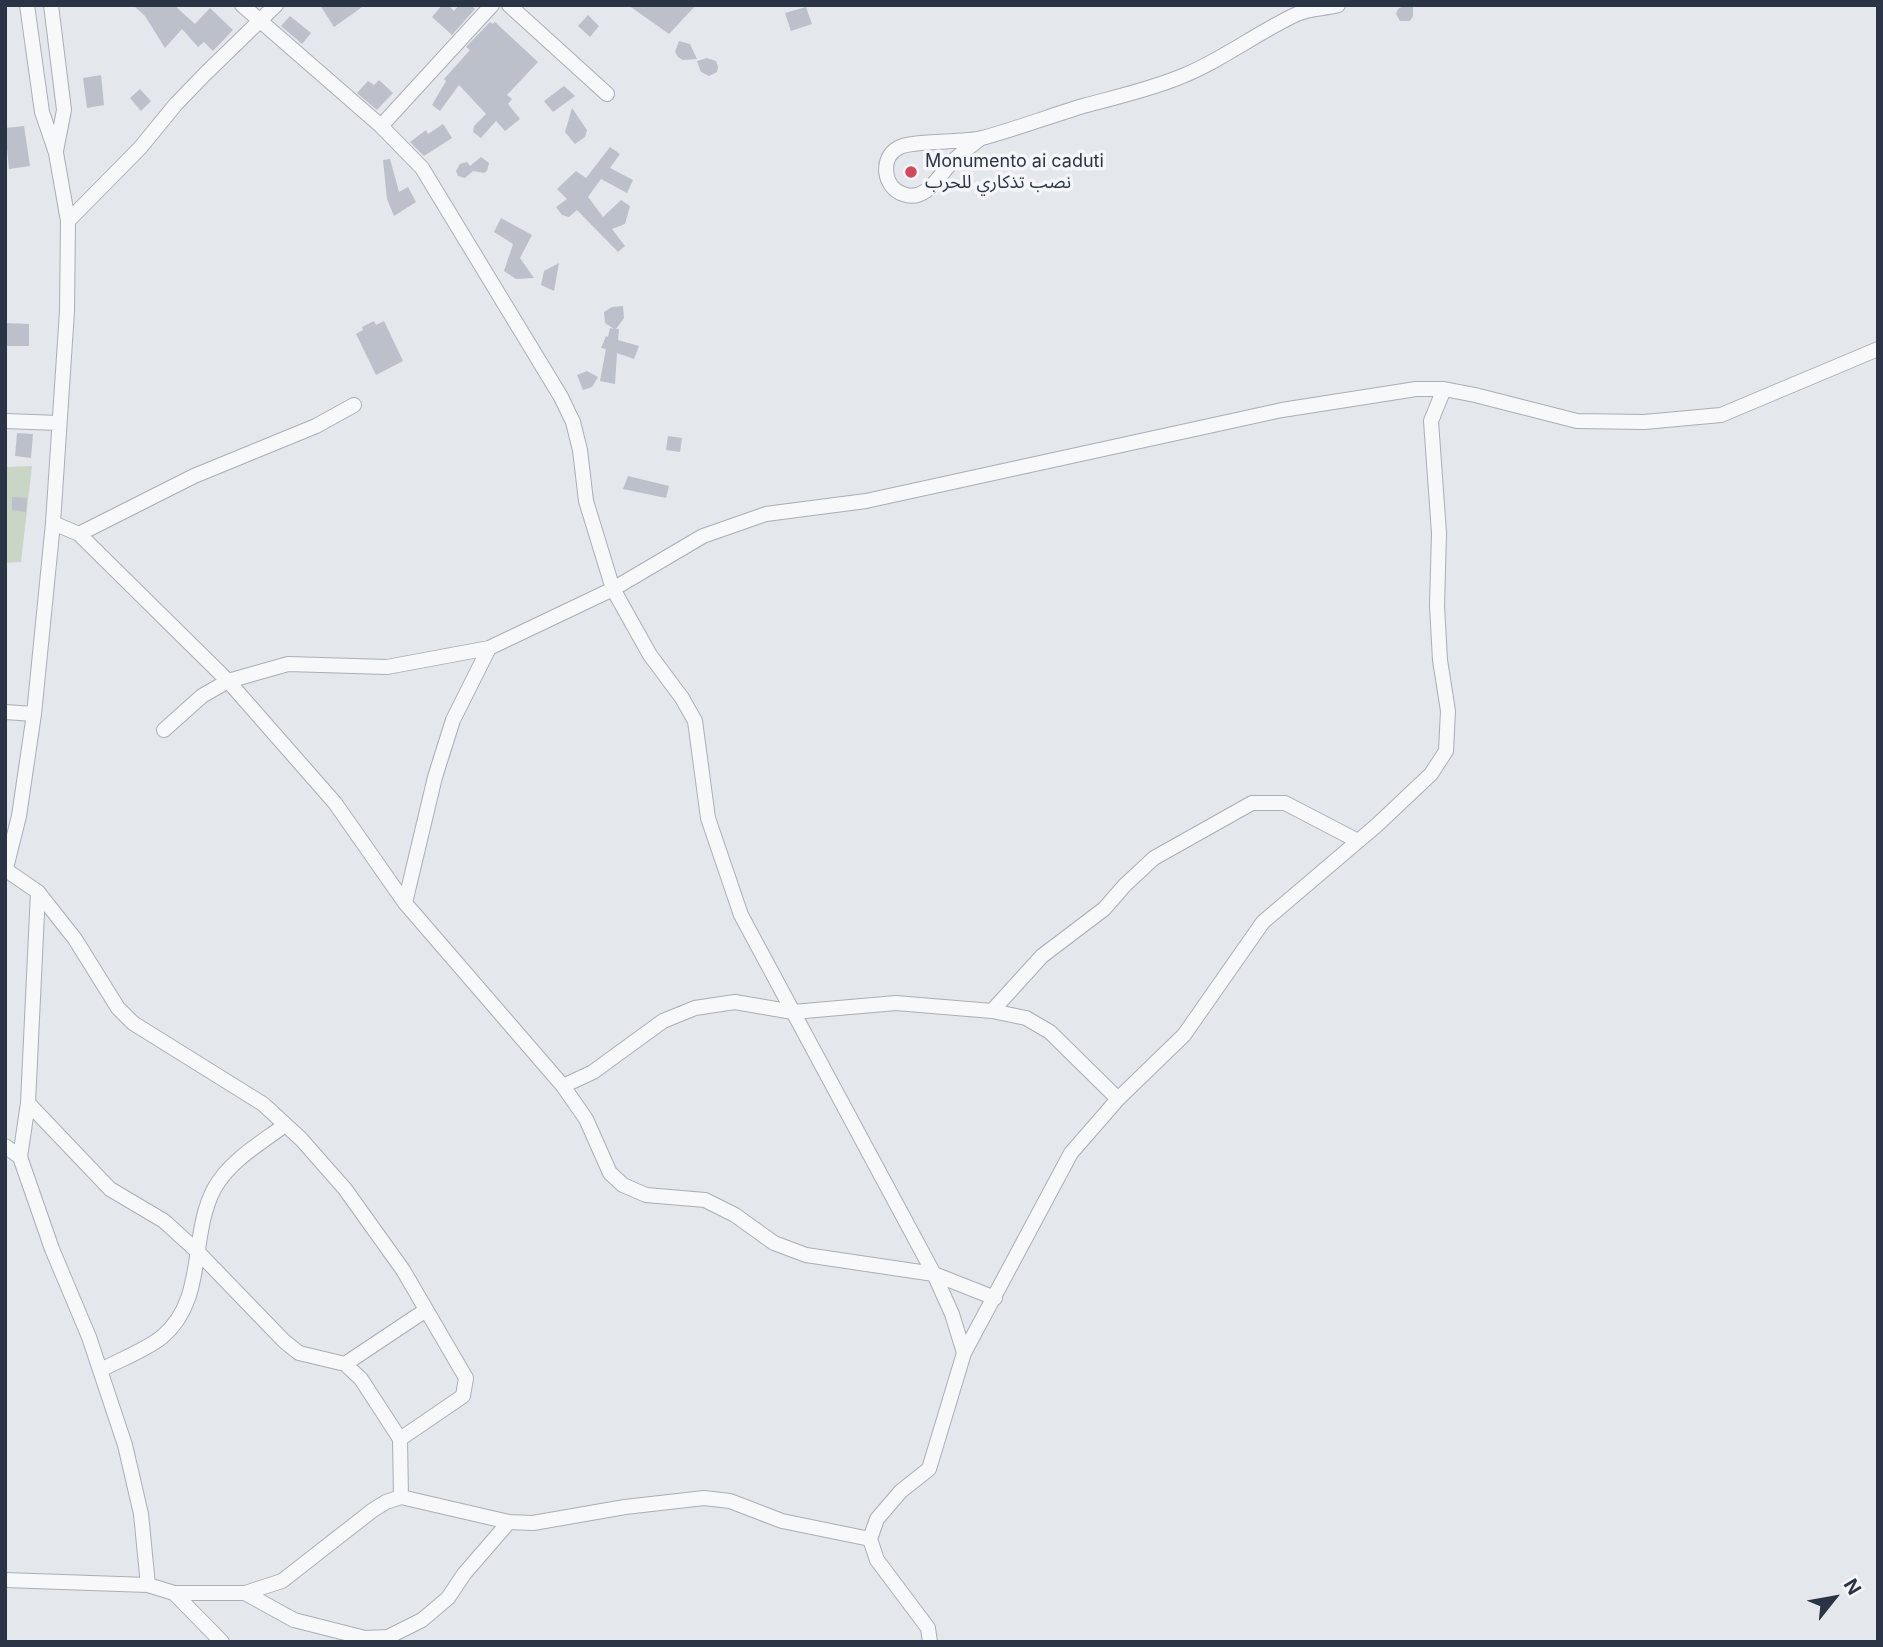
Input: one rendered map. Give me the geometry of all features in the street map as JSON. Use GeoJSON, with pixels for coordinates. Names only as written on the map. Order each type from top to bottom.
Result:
{"type":"FeatureCollection","features":[{"type":"Feature","properties":{"kind":"street"},"geometry":{"type":"LineString","coordinates":[[27,5],[42,112],[56,153],[68,221],[68,310],[53,523],[34,714],[19,816],[6,871],[38,892],[75,939],[118,1008],[133,1023],[263,1104],[301,1139],[345,1189],[403,1270],[466,1378],[463,1396],[400,1438]]}},
{"type":"Feature","properties":{"kind":"street"},"geometry":{"type":"LineString","coordinates":[[51,5],[64,110],[56,153]]}},
{"type":"Feature","properties":{"kind":"street"},"geometry":{"type":"LineString","coordinates":[[242,5],[381,126],[422,168],[561,397],[573,422],[580,450],[586,501],[613,589],[650,655],[682,698],[695,721],[708,818],[741,915],[934,1274],[952,1314],[964,1353]]}},
{"type":"Feature","properties":{"kind":"street"},"geometry":{"type":"LineString","coordinates":[[68,221],[141,148],[198,81],[276,5]]}},
{"type":"Feature","properties":{"kind":"street"},"geometry":{"type":"LineString","coordinates":[[381,126],[492,5]]}},
{"type":"Feature","properties":{"kind":"street"},"geometry":{"type":"LineString","coordinates":[[509,5],[607,94]]}},
{"type":"Feature","properties":{"kind":"street"},"geometry":{"type":"LineString","coordinates":[[981,138],[953,161],[925,192],[918,195],[903,194],[888,181],[886,165],[889,157],[898,148],[912,144],[981,138],[1130,94],[1180,77],[1216,60],[1299,13],[1338,5]]}},
{"type":"Feature","properties":{"kind":"street"},"geometry":{"type":"LineString","coordinates":[[164,730],[202,696],[228,681],[288,664],[387,667],[489,648],[613,589],[703,536],[766,514],[866,501],[1282,410],[1416,389],[1444,389],[1577,421],[1644,422],[1721,415],[1878,349]]}},
{"type":"Feature","properties":{"kind":"street"},"geometry":{"type":"LineString","coordinates":[[930,1642],[928,1628],[877,1560],[870,1539],[877,1519],[901,1491],[929,1469],[964,1353],[1070,1153],[1118,1099],[1184,1035],[1264,922],[1432,774],[1446,751],[1448,711],[1440,660],[1437,606],[1439,533],[1431,421],[1444,389]]}},
{"type":"Feature","properties":{"kind":"street"},"geometry":{"type":"LineString","coordinates":[[79,534],[194,476],[316,426],[354,405]]}},
{"type":"Feature","properties":{"kind":"street"},"geometry":{"type":"LineString","coordinates":[[5,421],[59,423]]}},
{"type":"Feature","properties":{"kind":"street"},"geometry":{"type":"LineString","coordinates":[[53,523],[79,534],[228,681],[335,803],[405,903],[563,1086],[586,1119],[610,1173],[623,1185],[646,1195],[705,1200],[735,1215],[774,1243],[806,1255],[934,1274],[995,1298]]}},
{"type":"Feature","properties":{"kind":"street"},"geometry":{"type":"LineString","coordinates":[[405,903],[435,777],[453,720],[489,648]]}},
{"type":"Feature","properties":{"kind":"street"},"geometry":{"type":"LineString","coordinates":[[5,712],[34,714]]}},
{"type":"Feature","properties":{"kind":"street"},"geometry":{"type":"LineString","coordinates":[[992,1011],[1042,956],[1104,909],[1154,858],[1252,803],[1284,803],[1358,841]]}},
{"type":"Feature","properties":{"kind":"street"},"geometry":{"type":"LineString","coordinates":[[38,892],[28,1103],[20,1157],[52,1249],[89,1336],[125,1445],[141,1514],[148,1585]]}},
{"type":"Feature","properties":{"kind":"street"},"geometry":{"type":"LineString","coordinates":[[563,1086],[593,1072],[663,1021],[695,1008],[735,1002],[793,1012],[896,1003],[992,1011],[1026,1018],[1050,1032],[1118,1099]]}},
{"type":"Feature","properties":{"kind":"street"},"geometry":{"type":"LineString","coordinates":[[28,1103],[110,1189],[164,1221],[198,1252],[284,1341],[299,1353],[345,1363],[361,1379],[400,1438],[401,1497]]}},
{"type":"Feature","properties":{"kind":"street"},"geometry":{"type":"LineString","coordinates":[[101,1370],[162,1337],[182,1313],[190,1297],[203,1214],[215,1186],[229,1168],[285,1125]]}},
{"type":"Feature","properties":{"kind":"street"},"geometry":{"type":"LineString","coordinates":[[5,1146],[20,1157]]}},
{"type":"Feature","properties":{"kind":"street"},"geometry":{"type":"LineString","coordinates":[[345,1363],[426,1310]]}},
{"type":"Feature","properties":{"kind":"street"},"geometry":{"type":"LineString","coordinates":[[5,1580],[148,1585],[174,1593],[245,1593],[282,1581],[373,1510],[401,1497],[509,1522],[533,1523],[625,1507],[704,1499],[730,1501],[782,1521],[870,1539]]}},
{"type":"Feature","properties":{"kind":"street"},"geometry":{"type":"LineString","coordinates":[[245,1593],[294,1620],[365,1638],[388,1637],[422,1620],[448,1598],[464,1574],[509,1522]]}},
{"type":"Feature","properties":{"kind":"street"},"geometry":{"type":"LineString","coordinates":[[174,1593],[222,1642]]}},
{"type":"Feature","properties":{"kind":"green space"},"geometry":{"type":"Polygon","coordinates":[[[32,466],[21,562],[5,563],[5,467],[32,466]]]}},
{"type":"Feature","properties":{"kind":"building"},"geometry":{"type":"Polygon","coordinates":[[[133,5],[174,5],[195,24],[210,8],[233,30],[213,51],[204,42],[198,47],[182,29],[165,48],[145,16],[133,5]]]}},
{"type":"Feature","properties":{"kind":"building"},"geometry":{"type":"Polygon","coordinates":[[[320,5],[365,5],[334,27],[320,5]]]}},
{"type":"Feature","properties":{"kind":"building"},"geometry":{"type":"Polygon","coordinates":[[[442,5],[448,5],[454,11],[459,5],[471,5],[475,9],[452,35],[432,17],[442,5]]]}},
{"type":"Feature","properties":{"kind":"building"},"geometry":{"type":"Polygon","coordinates":[[[628,5],[696,5],[669,34],[628,5]]]}},
{"type":"Feature","properties":{"kind":"building"},"geometry":{"type":"Polygon","coordinates":[[[1413,6],[1410,21],[1400,21],[1396,14],[1398,9],[1413,6]]]}},
{"type":"Feature","properties":{"kind":"building"},"geometry":{"type":"Polygon","coordinates":[[[806,7],[812,24],[791,31],[785,13],[806,7]]]}},
{"type":"Feature","properties":{"kind":"building"},"geometry":{"type":"Polygon","coordinates":[[[588,15],[599,26],[590,37],[578,26],[588,15]]]}},
{"type":"Feature","properties":{"kind":"building"},"geometry":{"type":"Polygon","coordinates":[[[290,16],[311,33],[302,44],[281,26],[290,16]]]}},
{"type":"Feature","properties":{"kind":"building"},"geometry":{"type":"Polygon","coordinates":[[[490,22],[495,22],[538,62],[507,95],[512,99],[508,104],[520,119],[505,131],[496,121],[481,138],[473,132],[474,126],[486,114],[459,85],[440,111],[432,105],[446,81],[444,79],[470,50],[466,47],[490,22]]]}},
{"type":"Feature","properties":{"kind":"building"},"geometry":{"type":"Polygon","coordinates":[[[679,41],[690,44],[697,59],[683,60],[678,57],[675,52],[679,41]]]}},
{"type":"Feature","properties":{"kind":"building"},"geometry":{"type":"Polygon","coordinates":[[[707,58],[716,61],[718,67],[717,72],[709,76],[701,72],[697,61],[707,58]]]}},
{"type":"Feature","properties":{"kind":"building"},"geometry":{"type":"Polygon","coordinates":[[[101,75],[104,105],[87,108],[83,78],[101,75]]]}},
{"type":"Feature","properties":{"kind":"building"},"geometry":{"type":"Polygon","coordinates":[[[379,80],[393,93],[377,110],[357,93],[368,81],[374,85],[379,80]]]}},
{"type":"Feature","properties":{"kind":"building"},"geometry":{"type":"Polygon","coordinates":[[[564,86],[575,96],[553,112],[544,101],[564,86]]]}},
{"type":"Feature","properties":{"kind":"building"},"geometry":{"type":"Polygon","coordinates":[[[140,89],[151,101],[141,111],[130,98],[140,89]]]}},
{"type":"Feature","properties":{"kind":"building"},"geometry":{"type":"Polygon","coordinates":[[[572,108],[587,130],[585,137],[575,144],[565,132],[572,108]]]}},
{"type":"Feature","properties":{"kind":"building"},"geometry":{"type":"Polygon","coordinates":[[[443,124],[452,138],[424,156],[410,142],[426,130],[428,134],[443,124]]]}},
{"type":"Feature","properties":{"kind":"building"},"geometry":{"type":"Polygon","coordinates":[[[24,126],[30,166],[9,169],[5,128],[24,126]]]}},
{"type":"Feature","properties":{"kind":"building"},"geometry":{"type":"Polygon","coordinates":[[[610,147],[620,154],[610,168],[633,180],[627,193],[601,179],[588,197],[603,217],[621,200],[630,206],[625,224],[612,229],[625,246],[618,252],[577,210],[569,217],[562,215],[556,207],[567,199],[557,189],[576,171],[586,178],[610,147]]]}},
{"type":"Feature","properties":{"kind":"building"},"geometry":{"type":"Polygon","coordinates":[[[481,157],[489,163],[487,171],[473,171],[465,178],[458,176],[456,171],[460,164],[467,162],[470,166],[481,157]]]}},
{"type":"Feature","properties":{"kind":"building"},"geometry":{"type":"Polygon","coordinates":[[[390,159],[399,192],[408,187],[416,202],[394,216],[387,199],[383,160],[390,159]]]}},
{"type":"Feature","properties":{"kind":"building"},"geometry":{"type":"Polygon","coordinates":[[[501,218],[532,235],[520,258],[534,278],[516,279],[504,271],[513,244],[494,232],[501,218]]]}},
{"type":"Feature","properties":{"kind":"building"},"geometry":{"type":"Polygon","coordinates":[[[559,263],[554,291],[541,285],[544,271],[559,263]]]}},
{"type":"Feature","properties":{"kind":"building"},"geometry":{"type":"Polygon","coordinates":[[[623,306],[624,318],[616,329],[619,329],[618,340],[639,346],[634,359],[617,353],[615,384],[600,381],[606,349],[601,348],[610,328],[614,329],[605,323],[604,312],[612,307],[623,306]]]}},
{"type":"Feature","properties":{"kind":"building"},"geometry":{"type":"Polygon","coordinates":[[[374,321],[376,325],[384,321],[403,361],[376,375],[356,334],[363,330],[362,327],[374,321]]]}},
{"type":"Feature","properties":{"kind":"building"},"geometry":{"type":"Polygon","coordinates":[[[5,323],[29,324],[29,346],[5,346],[5,323]]]}},
{"type":"Feature","properties":{"kind":"building"},"geometry":{"type":"Polygon","coordinates":[[[587,371],[598,377],[592,387],[583,390],[577,375],[587,371]]]}},
{"type":"Feature","properties":{"kind":"building"},"geometry":{"type":"Polygon","coordinates":[[[17,433],[33,434],[31,458],[15,456],[17,433]]]}},
{"type":"Feature","properties":{"kind":"building"},"geometry":{"type":"Polygon","coordinates":[[[668,436],[682,438],[680,452],[666,450],[668,436]]]}},
{"type":"Feature","properties":{"kind":"building"},"geometry":{"type":"Polygon","coordinates":[[[628,476],[669,486],[666,498],[623,489],[628,476]]]}},
{"type":"Feature","properties":{"kind":"building"},"geometry":{"type":"Polygon","coordinates":[[[12,497],[27,498],[26,512],[12,510],[12,497]]]}},
{"type":"Feature","properties":{"kind":"place","name":"Monumento ai caduti نصب تذكاري للحرب"},"geometry":{"type":"Point","coordinates":[911,172]}}]}
